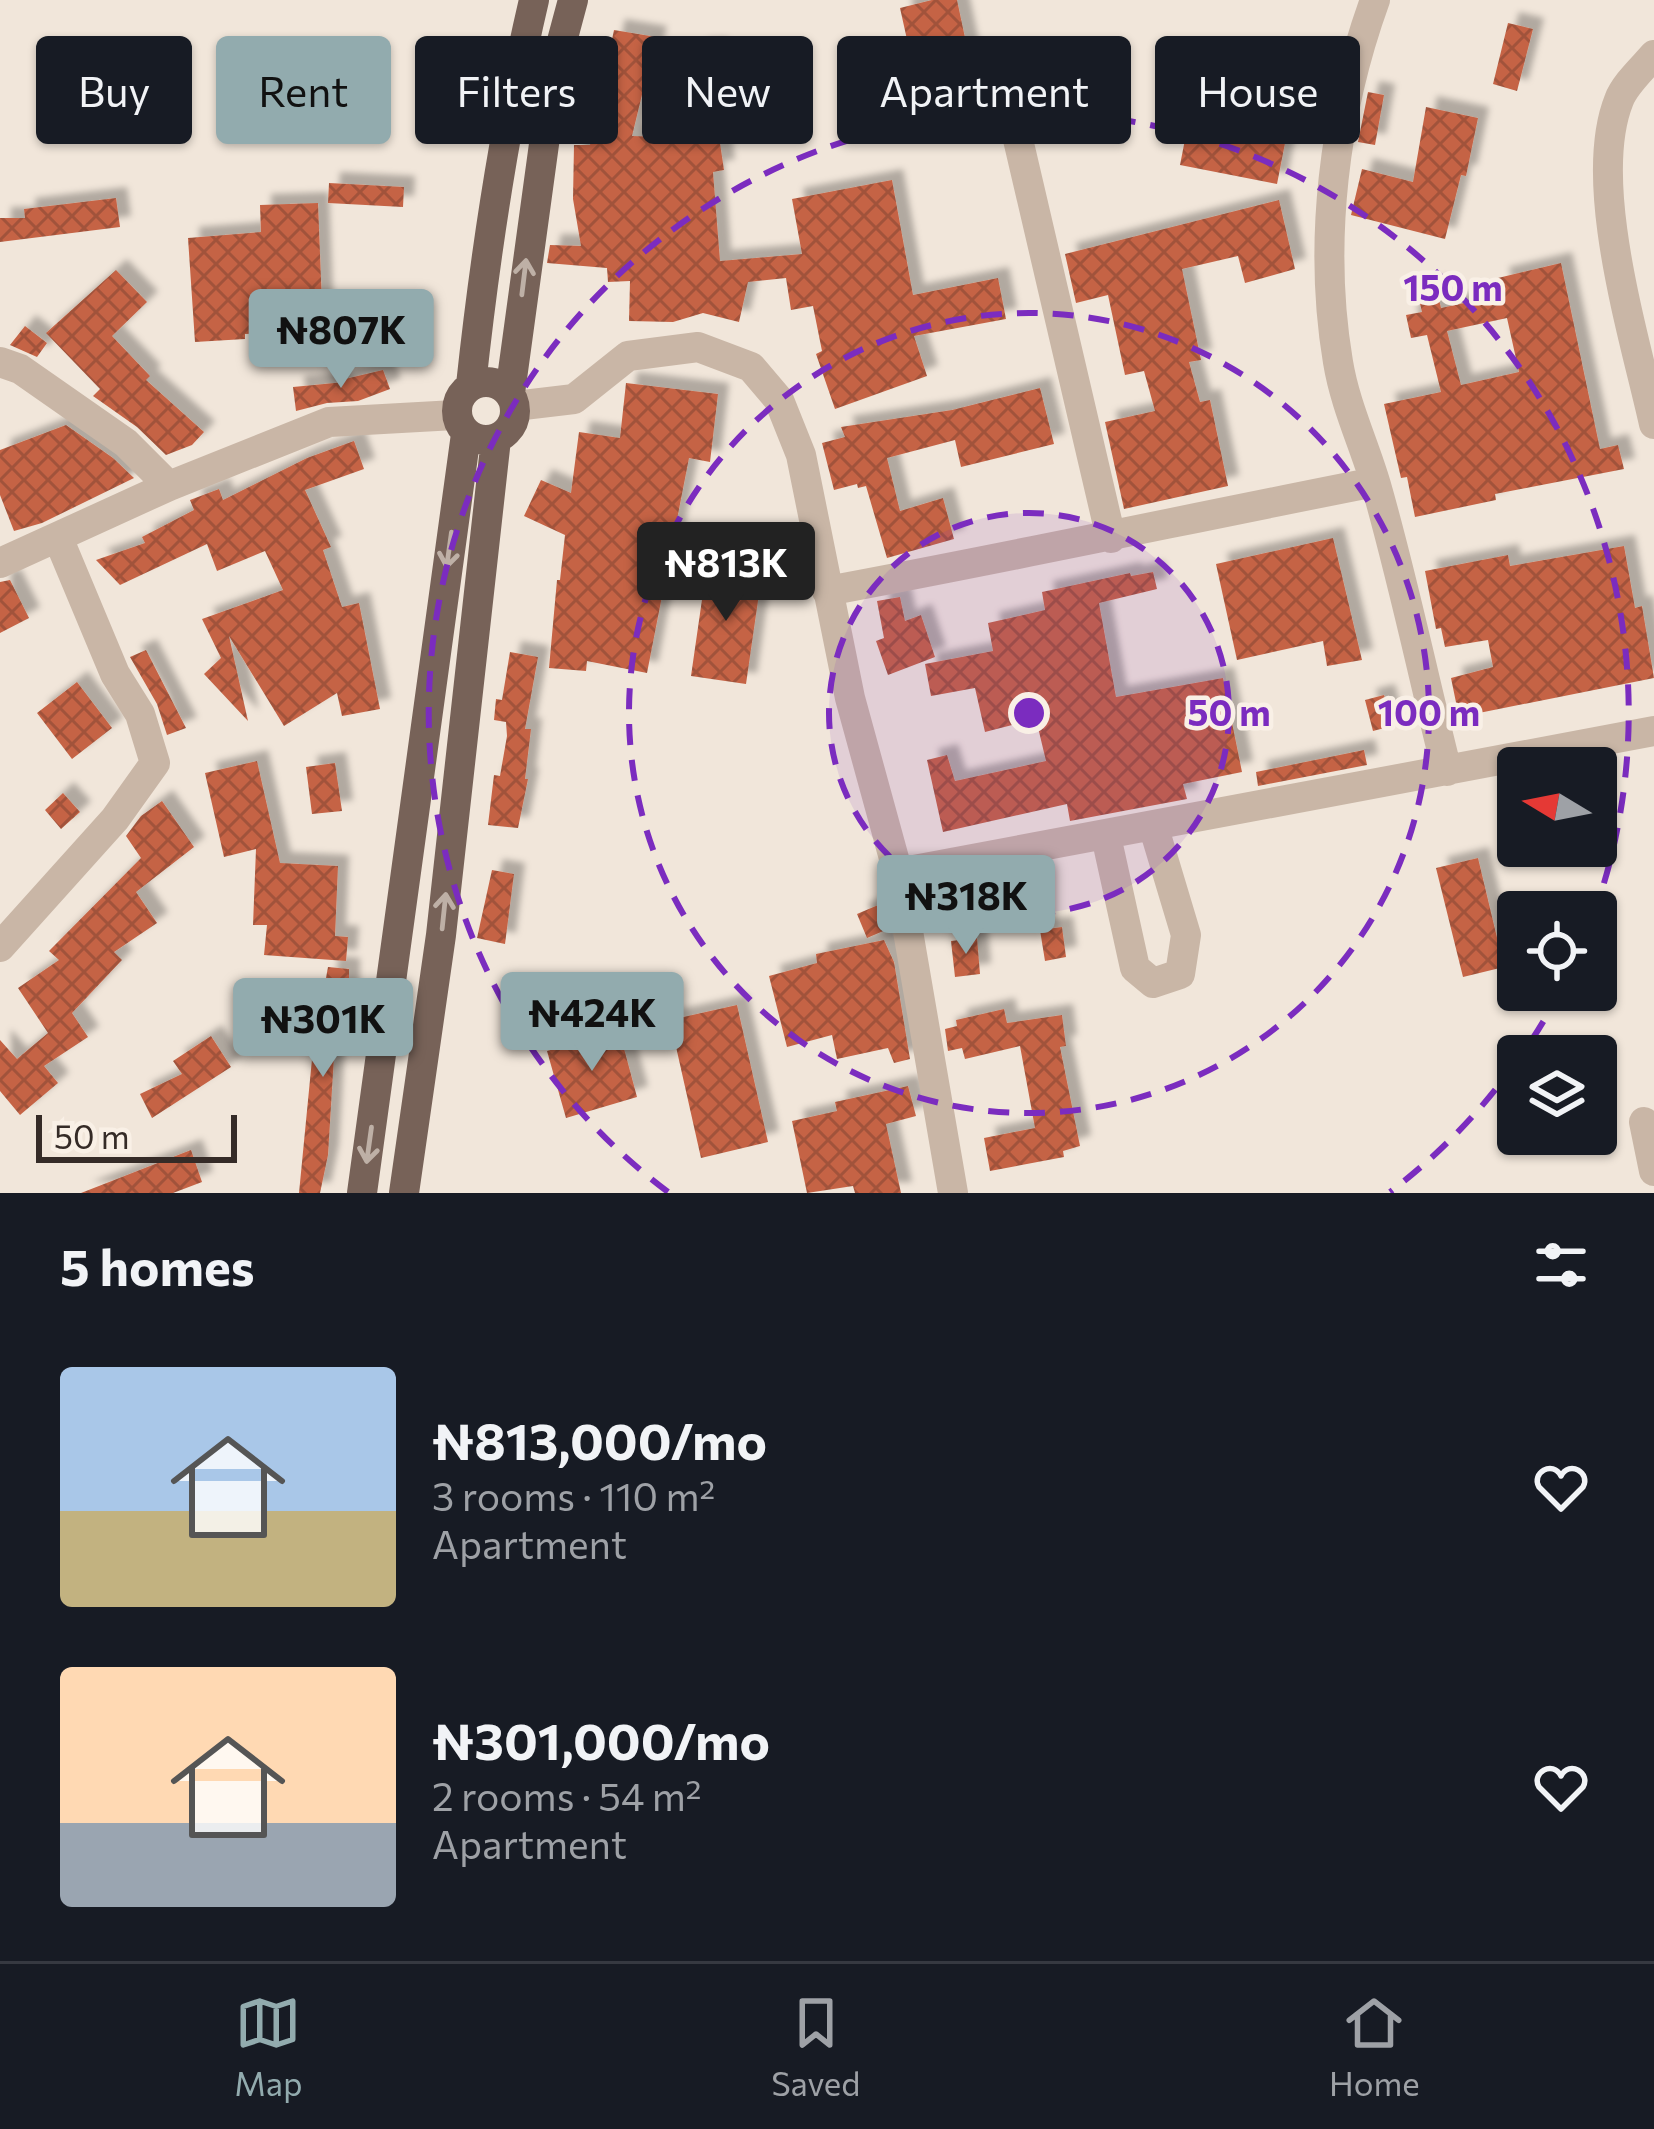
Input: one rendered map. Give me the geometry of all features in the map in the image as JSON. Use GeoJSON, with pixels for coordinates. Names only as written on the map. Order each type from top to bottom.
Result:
{"type":"FeatureCollection","features":[{"type":"Feature","properties":{"kind":"main road"},"geometry":{"type":"LineString","coordinates":[[471,385],[486,238],[534,0]]}},
{"type":"Feature","properties":{"kind":"main road"},"geometry":{"type":"LineString","coordinates":[[473,430],[514,420],[512,400],[543,139],[573,0]]}},
{"type":"Feature","properties":{"kind":"main road"},"geometry":{"type":"LineString","coordinates":[[404,1193],[441,935],[473,430],[461,395],[485,381],[499,384],[512,400]]}},
{"type":"Feature","properties":{"kind":"main road"},"geometry":{"type":"LineString","coordinates":[[362,1193],[473,430]]}},
{"type":"Feature","properties":{"kind":"street"},"geometry":{"type":"LineString","coordinates":[[1375,0],[1358,48],[1340,131],[1331,217],[1338,363],[1375,482],[1447,771]]}},
{"type":"Feature","properties":{"kind":"street"},"geometry":{"type":"LineString","coordinates":[[1654,56],[1619,98],[1610,149],[1609,200],[1617,259],[1654,424]]}},
{"type":"Feature","properties":{"kind":"street"},"geometry":{"type":"LineString","coordinates":[[1019,144],[1111,538]]}},
{"type":"Feature","properties":{"kind":"street"},"geometry":{"type":"LineString","coordinates":[[512,400],[574,399],[628,356],[698,347],[751,367],[779,400],[801,455],[850,698],[898,873],[953,1193]]}},
{"type":"Feature","properties":{"kind":"street"},"geometry":{"type":"LineString","coordinates":[[0,362],[20,369],[126,443],[169,486]]}},
{"type":"Feature","properties":{"kind":"street"},"geometry":{"type":"LineString","coordinates":[[0,563],[169,486],[329,422],[473,430]]}},
{"type":"Feature","properties":{"kind":"street"},"geometry":{"type":"LineString","coordinates":[[827,591],[1375,482]]}},
{"type":"Feature","properties":{"kind":"street"},"geometry":{"type":"LineString","coordinates":[[0,947],[115,819],[155,764],[140,714],[115,674],[58,540]]}},
{"type":"Feature","properties":{"kind":"street"},"geometry":{"type":"LineString","coordinates":[[898,873],[1654,731]]}},
{"type":"Feature","properties":{"kind":"street"},"geometry":{"type":"LineString","coordinates":[[1106,836],[1135,968],[1154,983],[1180,974],[1186,935],[1153,825]]}},
{"type":"Feature","properties":{"kind":"street"},"geometry":{"type":"LineString","coordinates":[[1644,1123],[1654,1171]]}},
{"type":"Feature","properties":{"kind":"building"},"geometry":{"type":"Polygon","coordinates":[[[957,0],[965,36],[906,36],[900,8],[957,0]]]}},
{"type":"Feature","properties":{"kind":"building"},"geometry":{"type":"Polygon","coordinates":[[[1508,23],[1533,29],[1517,91],[1493,84],[1508,23]]]}},
{"type":"Feature","properties":{"kind":"building"},"geometry":{"type":"Polygon","coordinates":[[[614,30],[650,36],[642,36],[642,95],[632,136],[642,136],[642,144],[720,144],[724,170],[713,172],[720,261],[802,254],[792,199],[892,180],[913,295],[998,278],[1006,319],[914,336],[927,376],[835,409],[816,354],[822,351],[813,306],[791,310],[786,278],[748,282],[739,322],[703,313],[673,322],[629,321],[630,281],[608,282],[607,268],[547,263],[550,245],[581,246],[573,199],[574,145],[618,144],[618,36],[613,36],[614,30]]]}},
{"type":"Feature","properties":{"kind":"building"},"geometry":{"type":"Polygon","coordinates":[[[1368,92],[1384,95],[1375,145],[1360,142],[1368,92]]]}},
{"type":"Feature","properties":{"kind":"building"},"geometry":{"type":"Polygon","coordinates":[[[1426,107],[1478,118],[1466,176],[1461,175],[1445,239],[1351,215],[1362,169],[1413,182],[1426,107]]]}},
{"type":"Feature","properties":{"kind":"building"},"geometry":{"type":"Polygon","coordinates":[[[1184,144],[1285,144],[1277,184],[1180,165],[1184,144]]]}},
{"type":"Feature","properties":{"kind":"building"},"geometry":{"type":"Polygon","coordinates":[[[329,183],[404,187],[403,207],[328,203],[329,183]]]}},
{"type":"Feature","properties":{"kind":"building"},"geometry":{"type":"Polygon","coordinates":[[[116,198],[120,227],[0,242],[0,218],[25,218],[24,209],[116,198]]]}},
{"type":"Feature","properties":{"kind":"building"},"geometry":{"type":"Polygon","coordinates":[[[1279,200],[1295,269],[1245,283],[1238,256],[1182,269],[1201,360],[1189,362],[1200,402],[1210,400],[1228,486],[1124,509],[1105,422],[1155,411],[1144,371],[1125,375],[1108,295],[1076,303],[1065,254],[1279,200]]]}},
{"type":"Feature","properties":{"kind":"building"},"geometry":{"type":"Polygon","coordinates":[[[318,203],[323,330],[195,342],[188,238],[261,232],[260,205],[318,203]]]}},
{"type":"Feature","properties":{"kind":"building"},"geometry":{"type":"Polygon","coordinates":[[[1561,263],[1600,449],[1618,445],[1624,469],[1495,494],[1496,500],[1415,517],[1384,404],[1441,392],[1427,335],[1411,338],[1406,315],[1422,312],[1417,291],[1436,287],[1441,308],[1502,295],[1498,278],[1561,263]],[[1507,318],[1447,331],[1461,385],[1519,372],[1507,318]]]}},
{"type":"Feature","properties":{"kind":"building"},"geometry":{"type":"Polygon","coordinates":[[[116,270],[147,302],[112,336],[150,376],[146,380],[204,432],[192,445],[166,455],[93,396],[100,389],[46,333],[116,270]]]}},
{"type":"Feature","properties":{"kind":"building"},"geometry":{"type":"Polygon","coordinates":[[[25,326],[47,343],[37,357],[10,345],[25,326]]]}},
{"type":"Feature","properties":{"kind":"building"},"geometry":{"type":"Polygon","coordinates":[[[383,370],[390,389],[358,401],[296,411],[293,387],[345,382],[383,370]]]}},
{"type":"Feature","properties":{"kind":"building"},"geometry":{"type":"Polygon","coordinates":[[[626,383],[718,394],[710,462],[689,458],[647,673],[587,661],[586,671],[549,668],[565,535],[524,516],[541,480],[571,493],[579,432],[620,438],[626,383]]]}},
{"type":"Feature","properties":{"kind":"building"},"geometry":{"type":"Polygon","coordinates":[[[1040,388],[1054,444],[961,467],[955,440],[887,458],[900,511],[943,498],[954,539],[887,558],[866,486],[834,490],[822,443],[845,437],[841,427],[952,410],[1040,388]]]}},
{"type":"Feature","properties":{"kind":"building"},"geometry":{"type":"Polygon","coordinates":[[[66,425],[134,478],[42,523],[14,531],[0,495],[0,450],[66,425]]]}},
{"type":"Feature","properties":{"kind":"building"},"geometry":{"type":"Polygon","coordinates":[[[354,441],[364,469],[305,490],[331,547],[323,550],[342,607],[359,603],[380,709],[342,716],[337,693],[284,726],[229,636],[248,721],[204,674],[221,658],[202,619],[283,590],[265,551],[217,571],[207,544],[120,585],[96,560],[145,543],[142,537],[194,510],[190,500],[219,489],[223,500],[307,458],[354,441]]]}},
{"type":"Feature","properties":{"kind":"building"},"geometry":{"type":"Polygon","coordinates":[[[1333,538],[1362,660],[1327,666],[1323,641],[1237,660],[1216,564],[1333,538]]]}},
{"type":"Feature","properties":{"kind":"building"},"geometry":{"type":"Polygon","coordinates":[[[1624,546],[1635,608],[1642,606],[1654,678],[1459,717],[1451,678],[1493,667],[1488,640],[1445,647],[1441,628],[1436,629],[1425,571],[1508,555],[1510,566],[1624,546]]]}},
{"type":"Feature","properties":{"kind":"building"},"geometry":{"type":"Polygon","coordinates":[[[707,565],[762,573],[746,684],[691,676],[707,565]]]}},
{"type":"Feature","properties":{"kind":"building"},"geometry":{"type":"Polygon","coordinates":[[[1153,572],[1157,589],[1099,603],[1116,697],[1223,678],[1242,772],[1183,784],[1187,799],[1070,821],[1067,804],[943,832],[927,760],[947,755],[955,781],[1046,761],[1036,719],[985,732],[975,688],[931,696],[925,664],[993,651],[988,623],[1045,610],[1042,592],[1153,572]]]}},
{"type":"Feature","properties":{"kind":"building"},"geometry":{"type":"Polygon","coordinates":[[[10,580],[29,618],[0,633],[0,582],[10,580]]]}},
{"type":"Feature","properties":{"kind":"building"},"geometry":{"type":"Polygon","coordinates":[[[900,597],[905,621],[921,615],[935,657],[888,675],[876,641],[884,638],[877,601],[900,597]]]}},
{"type":"Feature","properties":{"kind":"building"},"geometry":{"type":"Polygon","coordinates":[[[146,650],[186,728],[167,735],[157,704],[130,657],[146,650]]]}},
{"type":"Feature","properties":{"kind":"building"},"geometry":{"type":"Polygon","coordinates":[[[510,652],[538,657],[525,729],[531,729],[528,779],[518,828],[488,825],[494,775],[500,776],[507,736],[506,722],[494,720],[496,699],[502,700],[510,652]]]}},
{"type":"Feature","properties":{"kind":"building"},"geometry":{"type":"Polygon","coordinates":[[[77,682],[112,728],[72,759],[37,713],[77,682]]]}},
{"type":"Feature","properties":{"kind":"building"},"geometry":{"type":"Polygon","coordinates":[[[1384,695],[1392,726],[1373,731],[1365,700],[1384,695]]]}},
{"type":"Feature","properties":{"kind":"building"},"geometry":{"type":"Polygon","coordinates":[[[1364,750],[1367,765],[1258,786],[1256,772],[1364,750]]]}},
{"type":"Feature","properties":{"kind":"building"},"geometry":{"type":"Polygon","coordinates":[[[257,761],[280,863],[338,866],[335,936],[348,937],[346,961],[264,955],[267,925],[253,925],[256,849],[224,857],[205,773],[257,761]]]}},
{"type":"Feature","properties":{"kind":"building"},"geometry":{"type":"Polygon","coordinates":[[[335,763],[342,811],[312,814],[306,767],[335,763]]]}},
{"type":"Feature","properties":{"kind":"building"},"geometry":{"type":"Polygon","coordinates":[[[63,793],[80,812],[61,829],[45,810],[63,793]]]}},
{"type":"Feature","properties":{"kind":"building"},"geometry":{"type":"Polygon","coordinates":[[[162,801],[194,847],[136,892],[157,923],[114,952],[122,960],[72,1013],[88,1037],[44,1066],[58,1083],[20,1115],[0,1091],[0,1040],[17,1059],[48,1033],[18,988],[59,960],[49,951],[141,858],[126,836],[141,816],[162,801]]]}},
{"type":"Feature","properties":{"kind":"building"},"geometry":{"type":"Polygon","coordinates":[[[1478,858],[1497,938],[1497,969],[1463,977],[1436,868],[1478,858]]]}},
{"type":"Feature","properties":{"kind":"building"},"geometry":{"type":"Polygon","coordinates":[[[492,870],[514,874],[505,944],[477,938],[492,870]]]}},
{"type":"Feature","properties":{"kind":"building"},"geometry":{"type":"Polygon","coordinates":[[[883,903],[888,929],[867,938],[857,914],[883,903]]]}},
{"type":"Feature","properties":{"kind":"building"},"geometry":{"type":"Polygon","coordinates":[[[1062,927],[1066,957],[1045,961],[1040,930],[1062,927]]]}},
{"type":"Feature","properties":{"kind":"building"},"geometry":{"type":"Polygon","coordinates":[[[977,938],[980,974],[955,977],[951,941],[977,938]]]}},
{"type":"Feature","properties":{"kind":"building"},"geometry":{"type":"Polygon","coordinates":[[[884,940],[894,962],[910,1059],[894,1063],[888,1048],[837,1059],[832,1035],[787,1047],[769,976],[817,963],[816,954],[884,940]]]}},
{"type":"Feature","properties":{"kind":"building"},"geometry":{"type":"Polygon","coordinates":[[[328,967],[349,969],[349,990],[340,1041],[335,1040],[328,1155],[320,1193],[299,1193],[313,1049],[328,967]]]}},
{"type":"Feature","properties":{"kind":"building"},"geometry":{"type":"Polygon","coordinates":[[[737,1005],[768,1142],[701,1158],[670,1020],[737,1005]]]}},
{"type":"Feature","properties":{"kind":"building"},"geometry":{"type":"Polygon","coordinates":[[[1004,1009],[1007,1023],[1062,1015],[1066,1046],[1060,1047],[1080,1146],[1063,1151],[1064,1157],[990,1171],[984,1138],[1035,1128],[1020,1046],[965,1059],[962,1048],[948,1051],[945,1029],[957,1026],[956,1020],[1004,1009]]]}},
{"type":"Feature","properties":{"kind":"building"},"geometry":{"type":"Polygon","coordinates":[[[619,1030],[637,1097],[566,1118],[547,1051],[619,1030]]]}},
{"type":"Feature","properties":{"kind":"building"},"geometry":{"type":"Polygon","coordinates":[[[211,1036],[231,1067],[152,1118],[140,1094],[182,1074],[173,1061],[211,1036]]]}},
{"type":"Feature","properties":{"kind":"building"},"geometry":{"type":"Polygon","coordinates":[[[908,1086],[916,1116],[886,1124],[901,1193],[855,1193],[853,1186],[807,1193],[792,1121],[837,1111],[835,1102],[908,1086]]]}},
{"type":"Feature","properties":{"kind":"building"},"geometry":{"type":"Polygon","coordinates":[[[191,1150],[202,1182],[173,1193],[81,1193],[191,1150]]]}}]}
